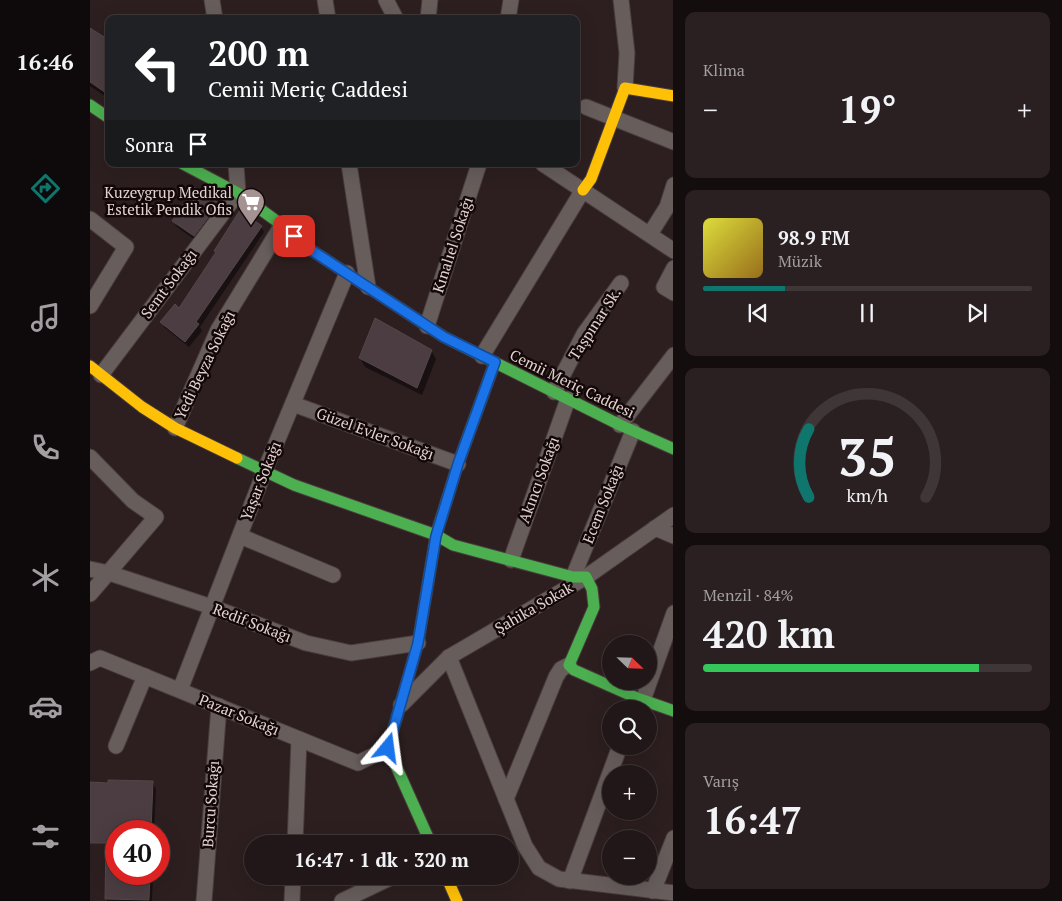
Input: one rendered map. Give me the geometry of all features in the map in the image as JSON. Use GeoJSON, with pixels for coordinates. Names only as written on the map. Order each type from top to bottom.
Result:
{"type":"FeatureCollection","features":[{"type":"Feature","properties":{"kind":"street"},"geometry":{"type":"LineString","coordinates":[[212,0],[214,15]]}},
{"type":"Feature","properties":{"kind":"street"},"geometry":{"type":"LineString","coordinates":[[325,0],[327,15]]}},
{"type":"Feature","properties":{"kind":"street"},"geometry":{"type":"LineString","coordinates":[[386,0],[394,15]]}},
{"type":"Feature","properties":{"kind":"street"},"geometry":{"type":"LineString","coordinates":[[428,15],[430,0]]}},
{"type":"Feature","properties":{"kind":"street"},"geometry":{"type":"LineString","coordinates":[[509,15],[511,0]]}},
{"type":"Feature","properties":{"kind":"street"},"geometry":{"type":"LineString","coordinates":[[427,835],[388,748],[418,643],[436,536],[488,359],[590,179],[625,88],[628,53],[621,0]]}},
{"type":"Feature","properties":{"kind":"street"},"geometry":{"type":"LineString","coordinates":[[625,88],[673,96]]}},
{"type":"Feature","properties":{"kind":"street"},"geometry":{"type":"LineString","coordinates":[[90,105],[105,115]]}},
{"type":"Feature","properties":{"kind":"street"},"geometry":{"type":"LineString","coordinates":[[586,107],[673,142]]}},
{"type":"Feature","properties":{"kind":"street","name":"Cemii Meriç Caddesi"},"geometry":{"type":"LineString","coordinates":[[189,167],[238,193],[282,225],[305,246],[444,337],[626,428],[673,449]]}},
{"type":"Feature","properties":{"kind":"street"},"geometry":{"type":"LineString","coordinates":[[236,167],[238,193]]}},
{"type":"Feature","properties":{"kind":"street"},"geometry":{"type":"LineString","coordinates":[[349,167],[368,287]]}},
{"type":"Feature","properties":{"kind":"street","name":"Kınalıel Sokağı"},"geometry":{"type":"LineString","coordinates":[[427,326],[478,167]]}},
{"type":"Feature","properties":{"kind":"street"},"geometry":{"type":"LineString","coordinates":[[547,167],[673,251]]}},
{"type":"Feature","properties":{"kind":"street"},"geometry":{"type":"LineString","coordinates":[[650,234],[667,207],[673,185]]}},
{"type":"Feature","properties":{"kind":"street","name":"Semt Sokağı"},"geometry":{"type":"LineString","coordinates":[[96,370],[238,193]]}},
{"type":"Feature","properties":{"kind":"street"},"geometry":{"type":"LineString","coordinates":[[90,218],[126,247],[90,306]]}},
{"type":"Feature","properties":{"kind":"street","name":"Yedi Beyza Sokağı"},"geometry":{"type":"LineString","coordinates":[[174,428],[218,330],[282,225]]}},
{"type":"Feature","properties":{"kind":"street"},"geometry":{"type":"LineString","coordinates":[[673,268],[664,287],[673,293]]}},
{"type":"Feature","properties":{"kind":"street","name":"Yaşar Sokağı"},"geometry":{"type":"LineString","coordinates":[[180,690],[265,470],[346,273]]}},
{"type":"Feature","properties":{"kind":"street","name":"Taşpınar Sk."},"geometry":{"type":"LineString","coordinates":[[554,392],[584,334],[622,283]]}},
{"type":"Feature","properties":{"kind":"street","name":"Ecem Sokağı"},"geometry":{"type":"LineString","coordinates":[[580,577],[626,428],[673,356]]}},
{"type":"Feature","properties":{"kind":"street"},"geometry":{"type":"LineString","coordinates":[[96,370],[142,407],[174,428],[294,485],[436,536],[453,545],[580,577],[592,589],[594,607],[569,665],[561,669],[556,677],[506,799]]}},
{"type":"Feature","properties":{"kind":"street","name":"Akıncı Sokağı"},"geometry":{"type":"LineString","coordinates":[[511,560],[568,399]]}},
{"type":"Feature","properties":{"kind":"street","name":"Güzel Evler Sokağı"},"geometry":{"type":"LineString","coordinates":[[293,404],[458,464]]}},
{"type":"Feature","properties":{"kind":"street"},"geometry":{"type":"LineString","coordinates":[[90,457],[133,501],[156,517],[90,594]]}},
{"type":"Feature","properties":{"kind":"street","name":"Şahika Sokak"},"geometry":{"type":"LineString","coordinates":[[400,706],[449,657],[580,577],[673,515]]}},
{"type":"Feature","properties":{"kind":"street"},"geometry":{"type":"LineString","coordinates":[[655,528],[673,536]]}},
{"type":"Feature","properties":{"kind":"street"},"geometry":{"type":"LineString","coordinates":[[240,536],[333,575]]}},
{"type":"Feature","properties":{"kind":"street","name":"Redif Sokağı"},"geometry":{"type":"LineString","coordinates":[[90,569],[109,573],[212,607],[306,643],[351,654],[418,643]]}},
{"type":"Feature","properties":{"kind":"street"},"geometry":{"type":"LineString","coordinates":[[639,700],[673,614]]}},
{"type":"Feature","properties":{"kind":"street"},"geometry":{"type":"LineString","coordinates":[[449,657],[525,846],[539,868],[559,879],[664,895],[673,838]]}},
{"type":"Feature","properties":{"kind":"street","name":"Pazar Sokağı"},"geometry":{"type":"LineString","coordinates":[[90,663],[100,658],[358,763],[388,748]]}},
{"type":"Feature","properties":{"kind":"street"},"geometry":{"type":"LineString","coordinates":[[569,665],[574,670],[634,700]]}},
{"type":"Feature","properties":{"kind":"street"},"geometry":{"type":"LineString","coordinates":[[116,746],[145,676]]}},
{"type":"Feature","properties":{"kind":"street","name":"Burcu Sokağı"},"geometry":{"type":"LineString","coordinates":[[204,901],[219,706]]}},
{"type":"Feature","properties":{"kind":"street"},"geometry":{"type":"LineString","coordinates":[[657,707],[673,712]]}},
{"type":"Feature","properties":{"kind":"street"},"geometry":{"type":"LineString","coordinates":[[295,835],[299,739]]}},
{"type":"Feature","properties":{"kind":"street"},"geometry":{"type":"LineString","coordinates":[[570,881],[617,755]]}},
{"type":"Feature","properties":{"kind":"street"},"geometry":{"type":"LineString","coordinates":[[292,901],[293,885]]}},
{"type":"Feature","properties":{"kind":"street"},"geometry":{"type":"LineString","coordinates":[[342,901],[375,885]]}},
{"type":"Feature","properties":{"kind":"street"},"geometry":{"type":"LineString","coordinates":[[450,885],[457,901]]}},
{"type":"Feature","properties":{"kind":"building"},"geometry":{"type":"Polygon","coordinates":[[[90,28],[105,37],[105,92],[90,82],[90,28]]]}},
{"type":"Feature","properties":{"kind":"building"},"geometry":{"type":"Polygon","coordinates":[[[195,187],[219,203],[194,236],[172,221],[195,187]]]}},
{"type":"Feature","properties":{"kind":"building"},"geometry":{"type":"Polygon","coordinates":[[[240,210],[262,226],[196,322],[199,324],[185,342],[160,322],[175,304],[179,308],[216,252],[214,251],[240,210]]]}},
{"type":"Feature","properties":{"kind":"building"},"geometry":{"type":"Polygon","coordinates":[[[375,318],[432,350],[417,388],[359,358],[375,318]]]}},
{"type":"Feature","properties":{"kind":"building"},"geometry":{"type":"Polygon","coordinates":[[[108,780],[153,781],[151,820],[105,820],[105,843],[90,843],[90,782],[108,783],[108,780]]]}},
{"type":"Feature","properties":{"kind":"building"},"geometry":{"type":"Polygon","coordinates":[[[105,885],[150,885],[149,900],[105,899],[105,885]]]}},
{"type":"Feature","properties":{"kind":"traffic: fast"},"geometry":{"type":"LineString","coordinates":[[90,105],[105,115]]}},
{"type":"Feature","properties":{"kind":"traffic: fast"},"geometry":{"type":"LineString","coordinates":[[189,167],[238,193],[282,225],[305,246],[444,337],[620,425],[673,449]]}},
{"type":"Feature","properties":{"kind":"traffic: fast"},"geometry":{"type":"LineString","coordinates":[[427,835],[388,748],[418,643],[436,535],[458,464],[495,362]]}},
{"type":"Feature","properties":{"kind":"traffic: fast"},"geometry":{"type":"LineString","coordinates":[[237,458],[294,485],[436,535],[453,545],[573,577],[586,577],[592,589],[594,607],[569,665],[574,670],[637,698],[673,711]]}},
{"type":"Feature","properties":{"kind":"traffic: slow"},"geometry":{"type":"LineString","coordinates":[[583,190],[591,179],[625,88],[673,96]]}},
{"type":"Feature","properties":{"kind":"traffic: slow"},"geometry":{"type":"LineString","coordinates":[[90,366],[142,407],[175,428],[237,458]]}},
{"type":"Feature","properties":{"kind":"traffic: slow"},"geometry":{"type":"LineString","coordinates":[[450,885],[457,901]]}},
{"type":"Feature","properties":{"kind":"place","name":"Kuzeygrup Medikal Estetik Pendik Ofis"},"geometry":{"type":"Point","coordinates":[251,226]}},
{"type":"Feature","properties":{"kind":"route"},"geometry":{"type":"LineString","coordinates":[[294,236],[305,246],[444,337],[495,362],[458,464],[436,536],[418,643],[388,748]]}}]}
